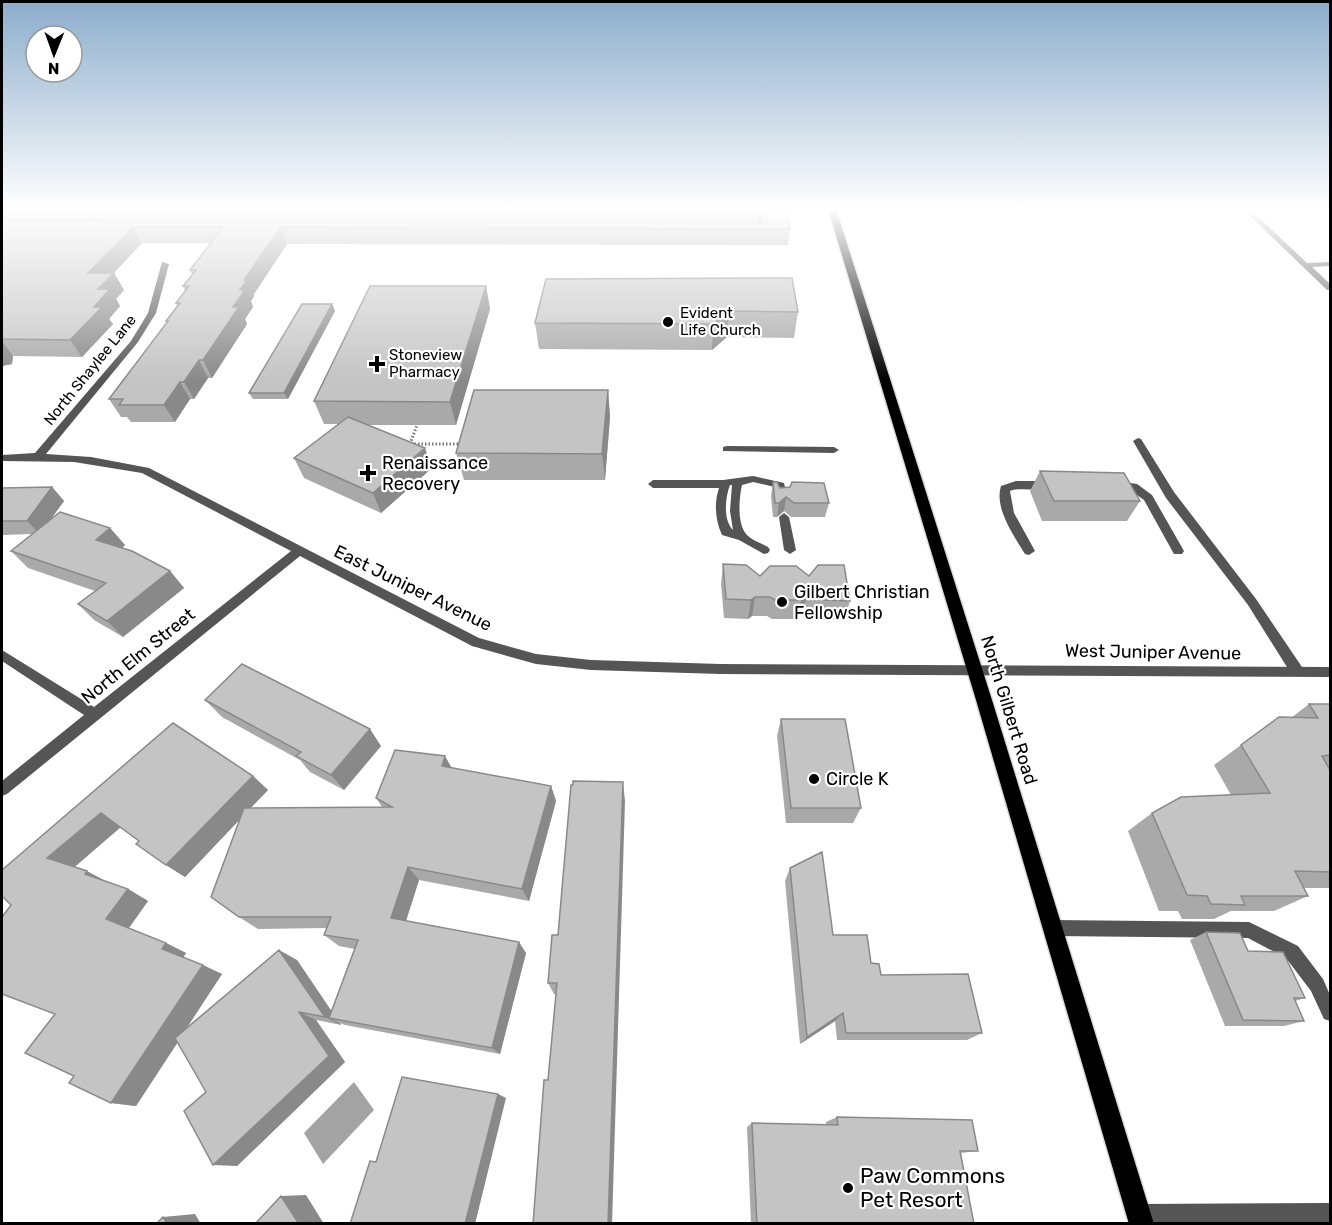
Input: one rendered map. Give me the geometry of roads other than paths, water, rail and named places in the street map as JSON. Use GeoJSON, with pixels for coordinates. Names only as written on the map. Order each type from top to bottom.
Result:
{"type":"FeatureCollection","features":[{"type":"Feature","properties":{"kind":"main road","name":"North Gilbert Road"},"geometry":{"type":"LineString","coordinates":[[850,266],[1141,1219]]}},
{"type":"Feature","properties":{"kind":"street","name":"North Shaylee Lane"},"geometry":{"type":"LineString","coordinates":[[39,455],[134,342],[152,313],[164,266]]}},
{"type":"Feature","properties":{"kind":"street"},"geometry":{"type":"LineString","coordinates":[[1306,266],[1330,288]]}},
{"type":"Feature","properties":{"kind":"street"},"geometry":{"type":"LineString","coordinates":[[1138,441],[1170,495],[1252,602],[1297,671]]}},
{"type":"Feature","properties":{"kind":"street"},"geometry":{"type":"LineString","coordinates":[[727,448],[834,450]]}},
{"type":"Feature","properties":{"kind":"street","name":"East Juniper Avenue"},"geometry":{"type":"LineString","coordinates":[[2,458],[39,455],[95,459],[145,470],[476,642],[536,659],[591,665],[708,668],[974,670]]}},
{"type":"Feature","properties":{"kind":"street"},"geometry":{"type":"LineString","coordinates":[[653,483],[725,484],[753,479],[772,481],[780,485],[782,496]]}},
{"type":"Feature","properties":{"kind":"street"},"geometry":{"type":"LineString","coordinates":[[738,482],[734,491],[737,527],[741,537]]}},
{"type":"Feature","properties":{"kind":"street"},"geometry":{"type":"LineString","coordinates":[[725,484],[721,490],[722,524],[726,532],[765,550]]}},
{"type":"Feature","properties":{"kind":"street"},"geometry":{"type":"LineString","coordinates":[[1029,551],[1018,534],[1004,497],[1005,489],[1016,485],[1060,485]]}},
{"type":"Feature","properties":{"kind":"street"},"geometry":{"type":"LineString","coordinates":[[1104,485],[1133,487],[1148,498],[1178,551]]}},
{"type":"Feature","properties":{"kind":"street"},"geometry":{"type":"LineString","coordinates":[[784,517],[790,550]]}},
{"type":"Feature","properties":{"kind":"street","name":"North Elm Street"},"geometry":{"type":"LineString","coordinates":[[2,789],[298,551]]}},
{"type":"Feature","properties":{"kind":"street"},"geometry":{"type":"LineString","coordinates":[[2,655],[94,714]]}},
{"type":"Feature","properties":{"kind":"street","name":"West Juniper Avenue"},"geometry":{"type":"LineString","coordinates":[[974,670],[1330,672]]}},
{"type":"Feature","properties":{"kind":"street"},"geometry":{"type":"LineString","coordinates":[[1052,928],[1250,930],[1292,952],[1317,985],[1330,1013]]}},
{"type":"Feature","properties":{"kind":"street"},"geometry":{"type":"LineString","coordinates":[[1141,1219],[1330,1213]]}},
{"type":"Feature","properties":{"kind":"place","name":"Evident Life Church"},"geometry":{"type":"Point","coordinates":[668,322]}},
{"type":"Feature","properties":{"kind":"place","name":"Stoneview Pharmacy"},"geometry":{"type":"Point","coordinates":[377,364]}},
{"type":"Feature","properties":{"kind":"place","name":"Renaissance Recovery"},"geometry":{"type":"Point","coordinates":[368,473]}},
{"type":"Feature","properties":{"kind":"place","name":"Gilbert Christian Fellowship"},"geometry":{"type":"Point","coordinates":[782,602]}},
{"type":"Feature","properties":{"kind":"place","name":"Circle K"},"geometry":{"type":"Point","coordinates":[814,779]}},
{"type":"Feature","properties":{"kind":"place","name":"Paw Commons Pet Resort"},"geometry":{"type":"Point","coordinates":[848,1188]}}]}
